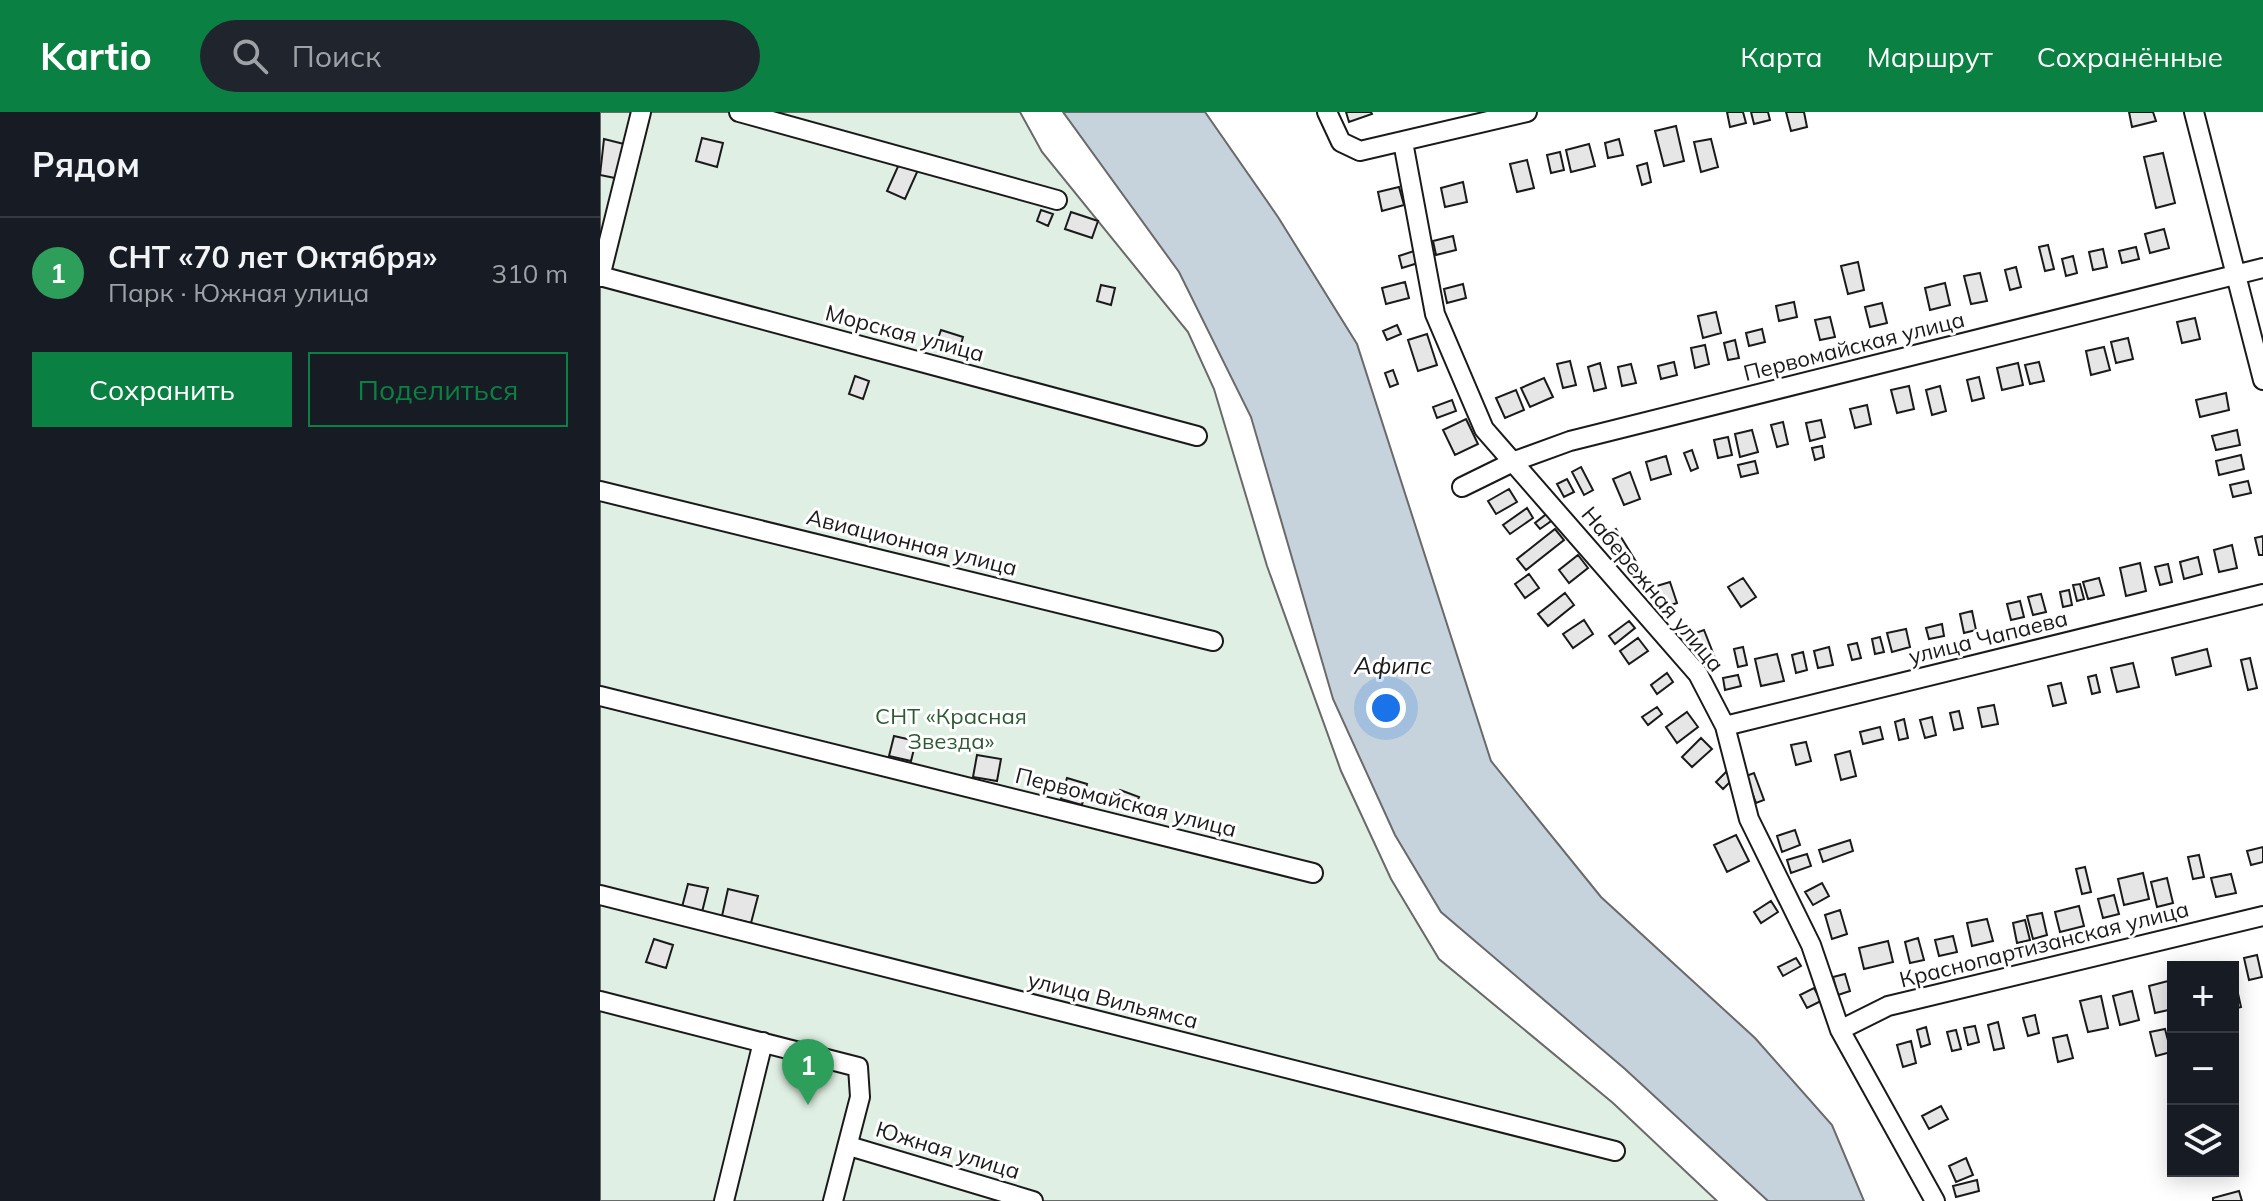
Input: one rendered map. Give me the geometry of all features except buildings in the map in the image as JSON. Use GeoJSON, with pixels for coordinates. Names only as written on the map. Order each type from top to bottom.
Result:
{"type":"FeatureCollection","features":[{"type":"Feature","properties":{"kind":"street"},"geometry":{"type":"LineString","coordinates":[[600,277],[641,112]]}},
{"type":"Feature","properties":{"kind":"street"},"geometry":{"type":"LineString","coordinates":[[739,112],[1057,200]]}},
{"type":"Feature","properties":{"kind":"street"},"geometry":{"type":"LineString","coordinates":[[1327,112],[1341,142],[1360,151],[1403,142],[1466,120],[1527,112]]}},
{"type":"Feature","properties":{"kind":"street"},"geometry":{"type":"LineString","coordinates":[[2194,112],[2263,380]]}},
{"type":"Feature","properties":{"kind":"street","name":"Набережная улица"},"geometry":{"type":"LineString","coordinates":[[1403,142],[1435,314],[1484,429],[1698,674],[1725,726],[1749,819],[1811,945],[1840,1030],[1935,1201]]}},
{"type":"Feature","properties":{"kind":"street","name":"Первомайская улица"},"geometry":{"type":"LineString","coordinates":[[1462,487],[1515,461],[1570,441],[2263,268]]}},
{"type":"Feature","properties":{"kind":"street","name":"Морская улица"},"geometry":{"type":"LineString","coordinates":[[600,277],[1197,436]]}},
{"type":"Feature","properties":{"kind":"street","name":"Авиационная улица"},"geometry":{"type":"LineString","coordinates":[[600,491],[1213,641]]}},
{"type":"Feature","properties":{"kind":"street","name":"улица Чапаева"},"geometry":{"type":"LineString","coordinates":[[1725,726],[2263,594]]}},
{"type":"Feature","properties":{"kind":"street","name":"Первомайская улица"},"geometry":{"type":"LineString","coordinates":[[600,696],[1313,873]]}},
{"type":"Feature","properties":{"kind":"street","name":"улица Вильямса"},"geometry":{"type":"LineString","coordinates":[[600,895],[1615,1151]]}},
{"type":"Feature","properties":{"kind":"street","name":"Краснопартизанская улица"},"geometry":{"type":"LineString","coordinates":[[1840,1030],[1888,1006],[2263,916]]}},
{"type":"Feature","properties":{"kind":"street"},"geometry":{"type":"LineString","coordinates":[[600,1001],[858,1067],[860,1097],[833,1201]]}},
{"type":"Feature","properties":{"kind":"street"},"geometry":{"type":"LineString","coordinates":[[724,1201],[763,1042]]}},
{"type":"Feature","properties":{"kind":"street","name":"Южная улица"},"geometry":{"type":"LineString","coordinates":[[849,1146],[1033,1201]]}},
{"type":"Feature","properties":{"kind":"green space","name":"СНТ «Красная Звезда»"},"geometry":{"type":"Polygon","coordinates":[[[600,112],[1020,112],[1042,152],[1188,332],[1214,389],[1267,566],[1341,771],[1391,879],[1439,959],[1613,1103],[1717,1201],[600,1201],[600,112]]]}},
{"type":"Feature","properties":{"kind":"water","name":"Афипс"},"geometry":{"type":"Polygon","coordinates":[[[1063,112],[1205,112],[1278,217],[1357,344],[1491,761],[1601,897],[1755,1038],[1832,1125],[1864,1201],[1768,1201],[1625,1069],[1441,912],[1395,835],[1333,699],[1251,417],[1179,272],[1063,112]]]}},
{"type":"Feature","properties":{"kind":"place","name":"СНТ «70 лет Октября»"},"geometry":{"type":"Point","coordinates":[808,1105]}}]}
